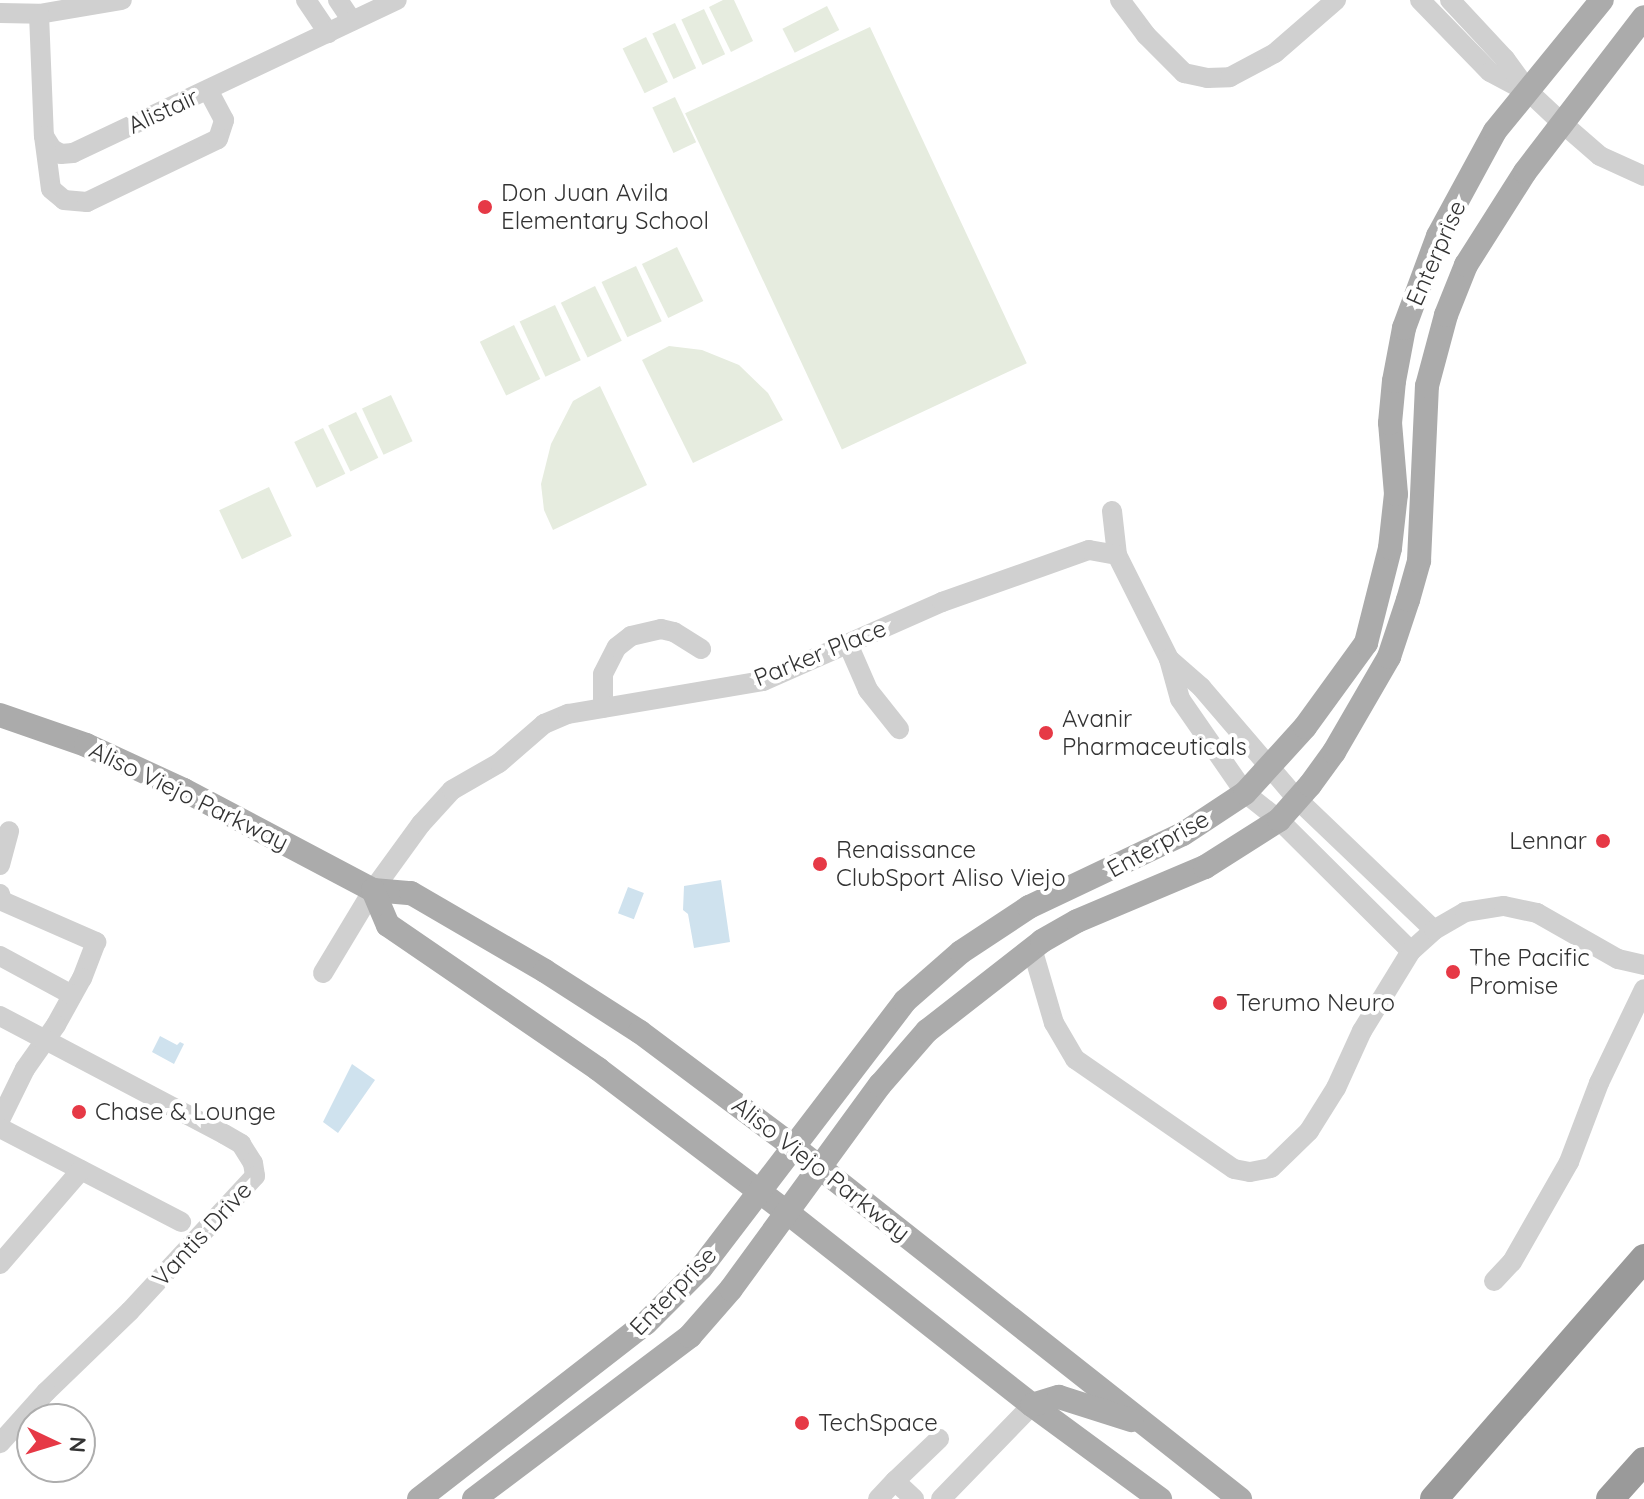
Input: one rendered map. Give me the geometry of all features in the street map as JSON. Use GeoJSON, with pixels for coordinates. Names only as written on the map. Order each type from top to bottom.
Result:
{"type":"FeatureCollection","features":[{"type":"Feature","properties":{"kind":"highway"},"geometry":{"type":"LineString","coordinates":[[1434,1499],[1644,1258]]}},
{"type":"Feature","properties":{"kind":"highway"},"geometry":{"type":"LineString","coordinates":[[1610,1499],[1644,1461]]}},
{"type":"Feature","properties":{"kind":"main road","name":"Enterprise"},"geometry":{"type":"LineString","coordinates":[[419,1499],[646,1323],[701,1268],[905,1001],[961,952],[1029,907],[1183,834],[1245,793],[1305,727],[1366,643],[1390,548],[1396,494],[1390,423],[1404,328],[1438,236],[1495,131],[1530,93],[1602,0]]}},
{"type":"Feature","properties":{"kind":"main road","name":"Enterprise"},"geometry":{"type":"LineString","coordinates":[[474,1499],[690,1336],[731,1289],[880,1085],[927,1031],[1032,948],[1077,921],[1205,867],[1279,820],[1298,800],[1334,752],[1389,657],[1408,600],[1419,561],[1427,386],[1446,315],[1466,265],[1525,172],[1644,17]]}},
{"type":"Feature","properties":{"kind":"main road","name":"Aliso Viejo Parkway"},"geometry":{"type":"LineString","coordinates":[[0,715],[86,745],[184,790],[373,890],[411,893],[545,971],[640,1032],[819,1166],[1240,1499]]}},
{"type":"Feature","properties":{"kind":"main road"},"geometry":{"type":"LineString","coordinates":[[373,890],[388,925],[539,1025],[760,1191],[1032,1405],[1160,1499]]}},
{"type":"Feature","properties":{"kind":"main road"},"geometry":{"type":"LineString","coordinates":[[1032,1405],[1067,1398],[1141,1423]]}},
{"type":"Feature","properties":{"kind":"street"},"geometry":{"type":"LineString","coordinates":[[0,13],[39,14],[122,0]]}},
{"type":"Feature","properties":{"kind":"street"},"geometry":{"type":"LineString","coordinates":[[306,0],[328,33]]}},
{"type":"Feature","properties":{"kind":"street"},"geometry":{"type":"LineString","coordinates":[[338,0],[352,21]]}},
{"type":"Feature","properties":{"kind":"street","name":"Alistair"},"geometry":{"type":"LineString","coordinates":[[44,136],[52,149],[61,154],[73,153],[397,0]]}},
{"type":"Feature","properties":{"kind":"street"},"geometry":{"type":"LineString","coordinates":[[1120,0],[1146,35],[1184,73],[1207,78],[1230,77],[1275,53],[1336,0]]}},
{"type":"Feature","properties":{"kind":"street"},"geometry":{"type":"LineString","coordinates":[[1420,0],[1490,72],[1530,93]]}},
{"type":"Feature","properties":{"kind":"street"},"geometry":{"type":"LineString","coordinates":[[1450,0],[1505,59],[1530,93],[1562,123],[1600,156],[1644,176]]}},
{"type":"Feature","properties":{"kind":"street"},"geometry":{"type":"LineString","coordinates":[[39,14],[46,173],[51,189],[64,200],[87,202],[218,139],[224,120],[208,90]]}},
{"type":"Feature","properties":{"kind":"street"},"geometry":{"type":"LineString","coordinates":[[1112,511],[1117,555],[1169,659],[1180,699],[1245,793],[1279,820],[1411,951]]}},
{"type":"Feature","properties":{"kind":"street","name":"Parker Place"},"geometry":{"type":"LineString","coordinates":[[323,973],[405,842],[452,790],[499,763],[544,724],[568,714],[763,681],[942,602],[1089,550],[1117,555]]}},
{"type":"Feature","properties":{"kind":"street"},"geometry":{"type":"LineString","coordinates":[[603,708],[600,686],[606,665],[617,647],[631,636],[661,629],[674,632],[701,649]]}},
{"type":"Feature","properties":{"kind":"street"},"geometry":{"type":"LineString","coordinates":[[848,644],[868,690],[899,729]]}},
{"type":"Feature","properties":{"kind":"street"},"geometry":{"type":"LineString","coordinates":[[1169,659],[1201,687],[1298,800],[1434,930]]}},
{"type":"Feature","properties":{"kind":"street"},"geometry":{"type":"LineString","coordinates":[[0,865],[9,831]]}},
{"type":"Feature","properties":{"kind":"street"},"geometry":{"type":"LineString","coordinates":[[0,894],[2,901],[96,942],[72,995],[25,1069],[0,1120]]}},
{"type":"Feature","properties":{"kind":"street"},"geometry":{"type":"LineString","coordinates":[[1032,948],[1054,1023],[1075,1059],[1234,1169],[1250,1172],[1271,1168],[1283,1160],[1309,1131],[1336,1088],[1362,1031],[1411,951],[1434,930],[1465,912],[1504,906],[1537,913],[1618,959],[1644,965]]}},
{"type":"Feature","properties":{"kind":"street"},"geometry":{"type":"LineString","coordinates":[[0,956],[72,995]]}},
{"type":"Feature","properties":{"kind":"street"},"geometry":{"type":"LineString","coordinates":[[1494,1281],[1512,1262],[1569,1162],[1599,1083],[1644,989]]}},
{"type":"Feature","properties":{"kind":"street","name":"Vantis Drive"},"geometry":{"type":"LineString","coordinates":[[0,1016],[163,1099],[241,1144],[253,1163],[255,1176],[130,1311],[46,1392],[0,1443]]}},
{"type":"Feature","properties":{"kind":"street"},"geometry":{"type":"LineString","coordinates":[[0,1128],[181,1222]]}},
{"type":"Feature","properties":{"kind":"street"},"geometry":{"type":"LineString","coordinates":[[0,1264],[81,1170]]}},
{"type":"Feature","properties":{"kind":"street"},"geometry":{"type":"LineString","coordinates":[[941,1499],[1032,1405]]}},
{"type":"Feature","properties":{"kind":"street"},"geometry":{"type":"LineString","coordinates":[[878,1499],[939,1439]]}},
{"type":"Feature","properties":{"kind":"street"},"geometry":{"type":"LineString","coordinates":[[895,1481],[914,1499]]}},
{"type":"Feature","properties":{"kind":"shaded area"},"geometry":{"type":"Polygon","coordinates":[[[723,0],[734,0],[753,41],[731,52],[709,7],[723,0]]]}},
{"type":"Feature","properties":{"kind":"shaded area"},"geometry":{"type":"Polygon","coordinates":[[[827,6],[839,30],[795,53],[782,29],[827,6]]]}},
{"type":"Feature","properties":{"kind":"shaded area"},"geometry":{"type":"Polygon","coordinates":[[[704,9],[725,54],[702,65],[681,20],[704,9]]]}},
{"type":"Feature","properties":{"kind":"shaded area"},"geometry":{"type":"Polygon","coordinates":[[[675,23],[696,68],[673,79],[652,34],[675,23]]]}},
{"type":"Feature","properties":{"kind":"shaded area"},"geometry":{"type":"Polygon","coordinates":[[[870,27],[1027,363],[842,449],[685,113],[870,27]]]}},
{"type":"Feature","properties":{"kind":"shaded area"},"geometry":{"type":"Polygon","coordinates":[[[646,37],[668,82],[645,93],[623,48],[646,37]]]}},
{"type":"Feature","properties":{"kind":"shaded area"},"geometry":{"type":"Polygon","coordinates":[[[675,97],[696,142],[673,153],[652,108],[675,97]]]}},
{"type":"Feature","properties":{"kind":"shaded area"},"geometry":{"type":"Polygon","coordinates":[[[677,247],[703,301],[668,318],[642,264],[677,247]]]}},
{"type":"Feature","properties":{"kind":"shaded area"},"geometry":{"type":"Polygon","coordinates":[[[636,266],[662,321],[627,337],[602,282],[636,266]]]}},
{"type":"Feature","properties":{"kind":"shaded area"},"geometry":{"type":"Polygon","coordinates":[[[595,286],[622,341],[588,357],[561,303],[595,286]]]}},
{"type":"Feature","properties":{"kind":"shaded area"},"geometry":{"type":"Polygon","coordinates":[[[555,305],[581,360],[545,377],[520,321],[555,305]]]}},
{"type":"Feature","properties":{"kind":"shaded area"},"geometry":{"type":"Polygon","coordinates":[[[514,325],[540,379],[506,396],[480,342],[514,325]]]}},
{"type":"Feature","properties":{"kind":"shaded area"},"geometry":{"type":"Polygon","coordinates":[[[669,346],[702,350],[739,365],[768,393],[783,420],[693,463],[642,360],[669,346]]]}},
{"type":"Feature","properties":{"kind":"shaded area"},"geometry":{"type":"Polygon","coordinates":[[[600,386],[647,485],[553,530],[544,510],[541,484],[551,444],[573,401],[600,386]]]}},
{"type":"Feature","properties":{"kind":"shaded area"},"geometry":{"type":"Polygon","coordinates":[[[391,395],[413,441],[384,455],[362,409],[391,395]]]}},
{"type":"Feature","properties":{"kind":"shaded area"},"geometry":{"type":"Polygon","coordinates":[[[356,412],[378,458],[350,471],[328,426],[356,412]]]}},
{"type":"Feature","properties":{"kind":"shaded area"},"geometry":{"type":"Polygon","coordinates":[[[323,428],[345,474],[317,488],[294,442],[323,428]]]}},
{"type":"Feature","properties":{"kind":"shaded area"},"geometry":{"type":"Polygon","coordinates":[[[269,487],[292,536],[242,559],[219,510],[269,487]]]}},
{"type":"Feature","properties":{"kind":"water"},"geometry":{"type":"Polygon","coordinates":[[[721,880],[730,942],[694,948],[688,914],[683,910],[684,886],[721,880]]]}},
{"type":"Feature","properties":{"kind":"water"},"geometry":{"type":"Polygon","coordinates":[[[628,887],[644,893],[634,919],[618,913],[628,887]]]}},
{"type":"Feature","properties":{"kind":"water"},"geometry":{"type":"Polygon","coordinates":[[[160,1036],[177,1045],[180,1042],[184,1044],[174,1064],[152,1052],[160,1036]]]}},
{"type":"Feature","properties":{"kind":"water"},"geometry":{"type":"Polygon","coordinates":[[[352,1064],[375,1080],[338,1133],[323,1122],[352,1064]]]}},
{"type":"Feature","properties":{"kind":"place","name":"Don Juan Avila Elementary School"},"geometry":{"type":"Point","coordinates":[485,207]}},
{"type":"Feature","properties":{"kind":"place","name":"Avanir Pharmaceuticals"},"geometry":{"type":"Point","coordinates":[1046,733]}},
{"type":"Feature","properties":{"kind":"place","name":"Lennar"},"geometry":{"type":"Point","coordinates":[1603,841]}},
{"type":"Feature","properties":{"kind":"place","name":"Renaissance ClubSport Aliso Viejo"},"geometry":{"type":"Point","coordinates":[820,864]}},
{"type":"Feature","properties":{"kind":"place","name":"The Pacific Promise"},"geometry":{"type":"Point","coordinates":[1453,972]}},
{"type":"Feature","properties":{"kind":"place","name":"Terumo Neuro"},"geometry":{"type":"Point","coordinates":[1220,1003]}},
{"type":"Feature","properties":{"kind":"place","name":"Chase & Lounge"},"geometry":{"type":"Point","coordinates":[79,1112]}},
{"type":"Feature","properties":{"kind":"place","name":"TechSpace"},"geometry":{"type":"Point","coordinates":[802,1423]}}]}
